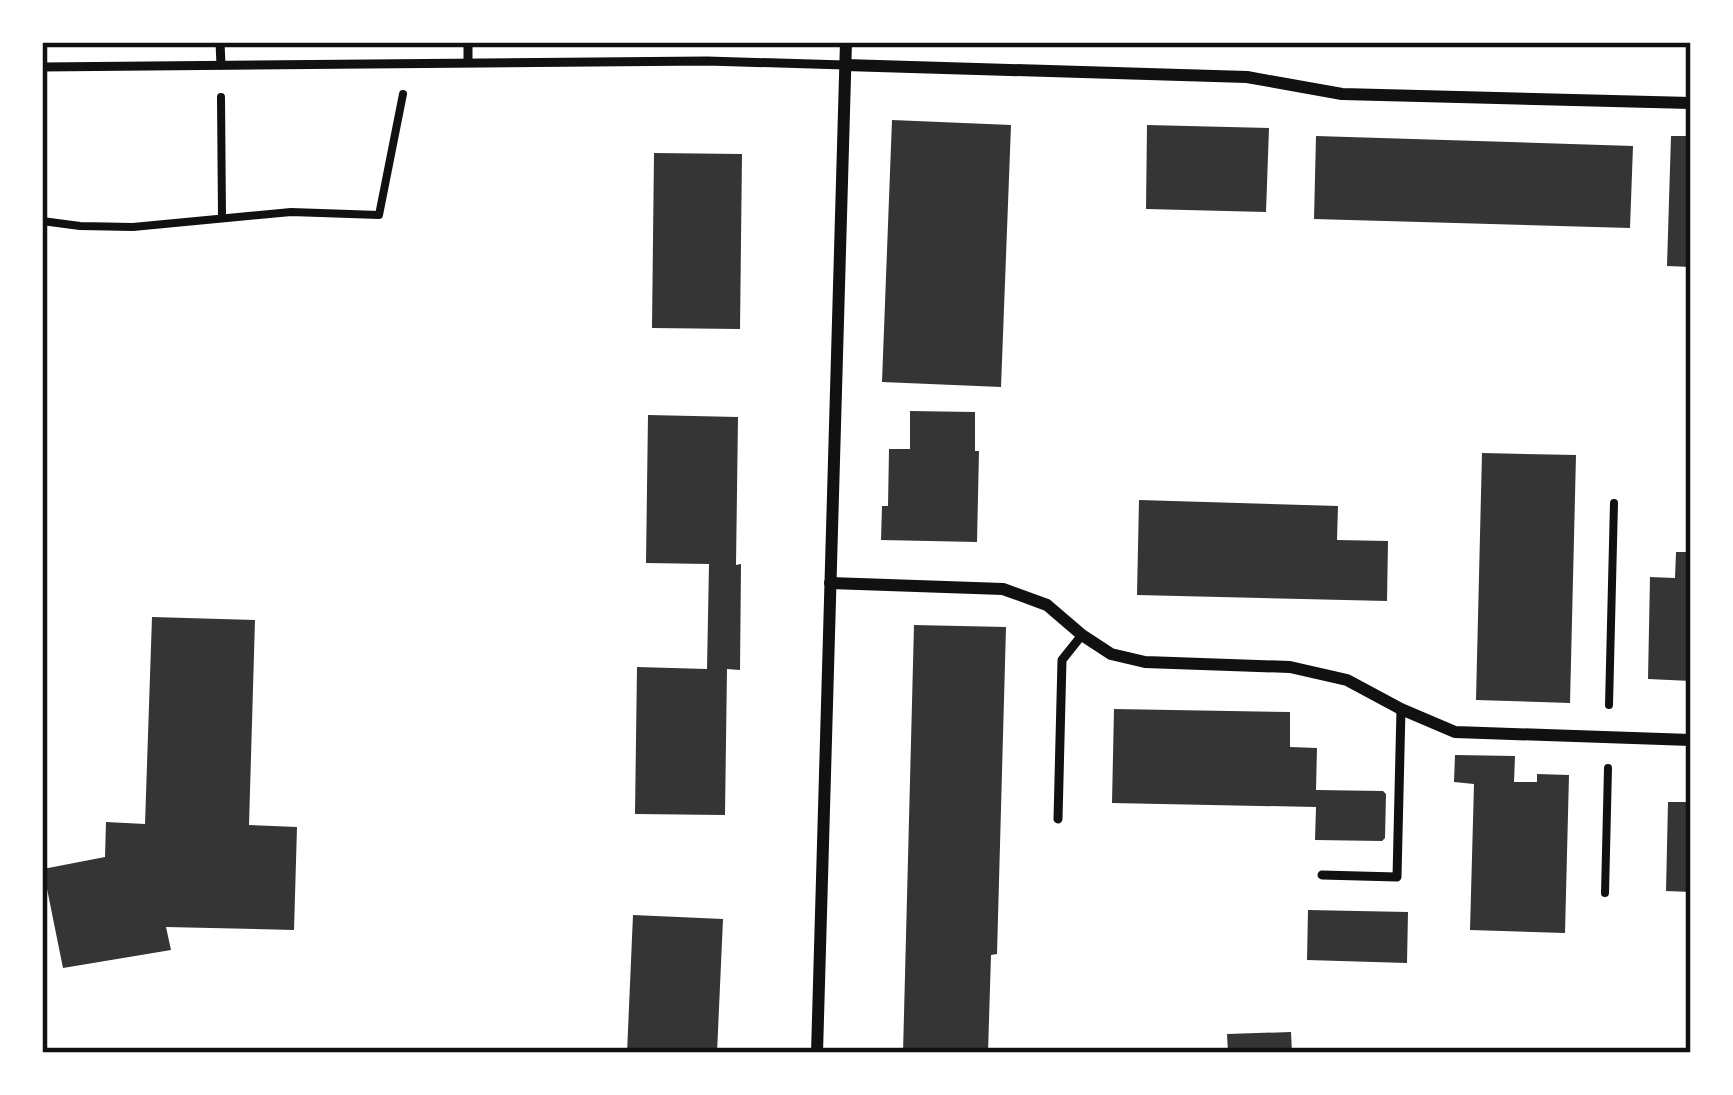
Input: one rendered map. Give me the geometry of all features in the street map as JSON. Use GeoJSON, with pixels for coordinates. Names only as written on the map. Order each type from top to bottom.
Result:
{"type":"FeatureCollection","features":[{"type":"Feature","properties":{"kind":"street"},"geometry":{"type":"LineString","coordinates":[[817,1053],[846,42]]}},
{"type":"Feature","properties":{"kind":"street"},"geometry":{"type":"LineString","coordinates":[[845,65],[1247,76],[1342,94],[1691,103]]}},
{"type":"Feature","properties":{"kind":"street"},"geometry":{"type":"LineString","coordinates":[[830,584],[1003,589],[1047,605],[1111,654],[1145,662],[1290,667],[1347,680],[1455,732],[1691,740]]}},
{"type":"Feature","properties":{"kind":"lane"},"geometry":{"type":"LineString","coordinates":[[220,42],[220,65]]}},
{"type":"Feature","properties":{"kind":"lane"},"geometry":{"type":"LineString","coordinates":[[468,42],[468,62]]}},
{"type":"Feature","properties":{"kind":"lane"},"geometry":{"type":"LineString","coordinates":[[42,67],[707,61],[845,65]]}},
{"type":"Feature","properties":{"kind":"lane"},"geometry":{"type":"LineString","coordinates":[[1058,819],[1062,660],[1082,635]]}},
{"type":"Feature","properties":{"kind":"lane"},"geometry":{"type":"LineString","coordinates":[[1322,875],[1397,877],[1401,709]]}},
{"type":"Feature","properties":{"kind":"path"},"geometry":{"type":"LineString","coordinates":[[42,221],[133,227],[291,212],[379,215],[409,63]]}},
{"type":"Feature","properties":{"kind":"path"},"geometry":{"type":"LineString","coordinates":[[220,65],[222,218]]}},
{"type":"Feature","properties":{"kind":"building"},"geometry":{"type":"Polygon","coordinates":[[[892,120],[1011,125],[1001,387],[882,382],[892,120]]]}},
{"type":"Feature","properties":{"kind":"building"},"geometry":{"type":"Polygon","coordinates":[[[1147,125],[1269,128],[1266,212],[1146,209],[1147,125]]]}},
{"type":"Feature","properties":{"kind":"building"},"geometry":{"type":"Polygon","coordinates":[[[1316,136],[1633,146],[1630,228],[1314,219],[1316,136]]]}},
{"type":"Feature","properties":{"kind":"building"},"geometry":{"type":"Polygon","coordinates":[[[1671,136],[1691,136],[1691,267],[1667,266],[1671,136]]]}},
{"type":"Feature","properties":{"kind":"building"},"geometry":{"type":"Polygon","coordinates":[[[654,153],[742,154],[740,329],[652,328],[654,153]]]}},
{"type":"Feature","properties":{"kind":"building"},"geometry":{"type":"Polygon","coordinates":[[[910,411],[975,412],[977,542],[881,540],[882,506],[888,506],[889,449],[910,449],[910,411]]]}},
{"type":"Feature","properties":{"kind":"building"},"geometry":{"type":"Polygon","coordinates":[[[648,415],[738,417],[740,670],[727,669],[725,815],[635,814],[637,667],[707,669],[709,564],[646,563],[648,415]]]}},
{"type":"Feature","properties":{"kind":"building"},"geometry":{"type":"Polygon","coordinates":[[[1482,453],[1576,455],[1570,703],[1476,700],[1482,453]]]}},
{"type":"Feature","properties":{"kind":"building"},"geometry":{"type":"Polygon","coordinates":[[[1139,500],[1338,506],[1337,540],[1388,541],[1387,601],[1137,595],[1139,500]]]}},
{"type":"Feature","properties":{"kind":"building"},"geometry":{"type":"Polygon","coordinates":[[[1676,552],[1691,552],[1691,681],[1648,679],[1650,577],[1675,578],[1676,552]]]}},
{"type":"Feature","properties":{"kind":"building"},"geometry":{"type":"Polygon","coordinates":[[[152,617],[255,620],[249,825],[297,827],[294,930],[166,927],[171,950],[63,968],[43,869],[105,857],[106,822],[145,824],[152,617]]]}},
{"type":"Feature","properties":{"kind":"building"},"geometry":{"type":"Polygon","coordinates":[[[914,625],[1006,627],[997,954],[991,955],[988,1053],[903,1053],[914,625]]]}},
{"type":"Feature","properties":{"kind":"building"},"geometry":{"type":"Polygon","coordinates":[[[1114,709],[1290,712],[1290,747],[1317,748],[1316,790],[1386,794],[1385,838],[1315,840],[1316,807],[1112,803],[1114,709]]]}},
{"type":"Feature","properties":{"kind":"building"},"geometry":{"type":"Polygon","coordinates":[[[1455,755],[1515,756],[1514,782],[1537,782],[1537,774],[1569,775],[1565,933],[1470,930],[1474,784],[1454,782],[1455,755]]]}},
{"type":"Feature","properties":{"kind":"building"},"geometry":{"type":"Polygon","coordinates":[[[1668,802],[1691,802],[1691,892],[1666,891],[1668,802]]]}},
{"type":"Feature","properties":{"kind":"building"},"geometry":{"type":"Polygon","coordinates":[[[1308,910],[1408,912],[1407,963],[1307,960],[1308,910]]]}},
{"type":"Feature","properties":{"kind":"building"},"geometry":{"type":"Polygon","coordinates":[[[633,915],[723,919],[717,1053],[627,1053],[633,915]]]}},
{"type":"Feature","properties":{"kind":"building"},"geometry":{"type":"Polygon","coordinates":[[[1291,1032],[1292,1053],[1228,1053],[1227,1034],[1291,1032]]]}}]}
